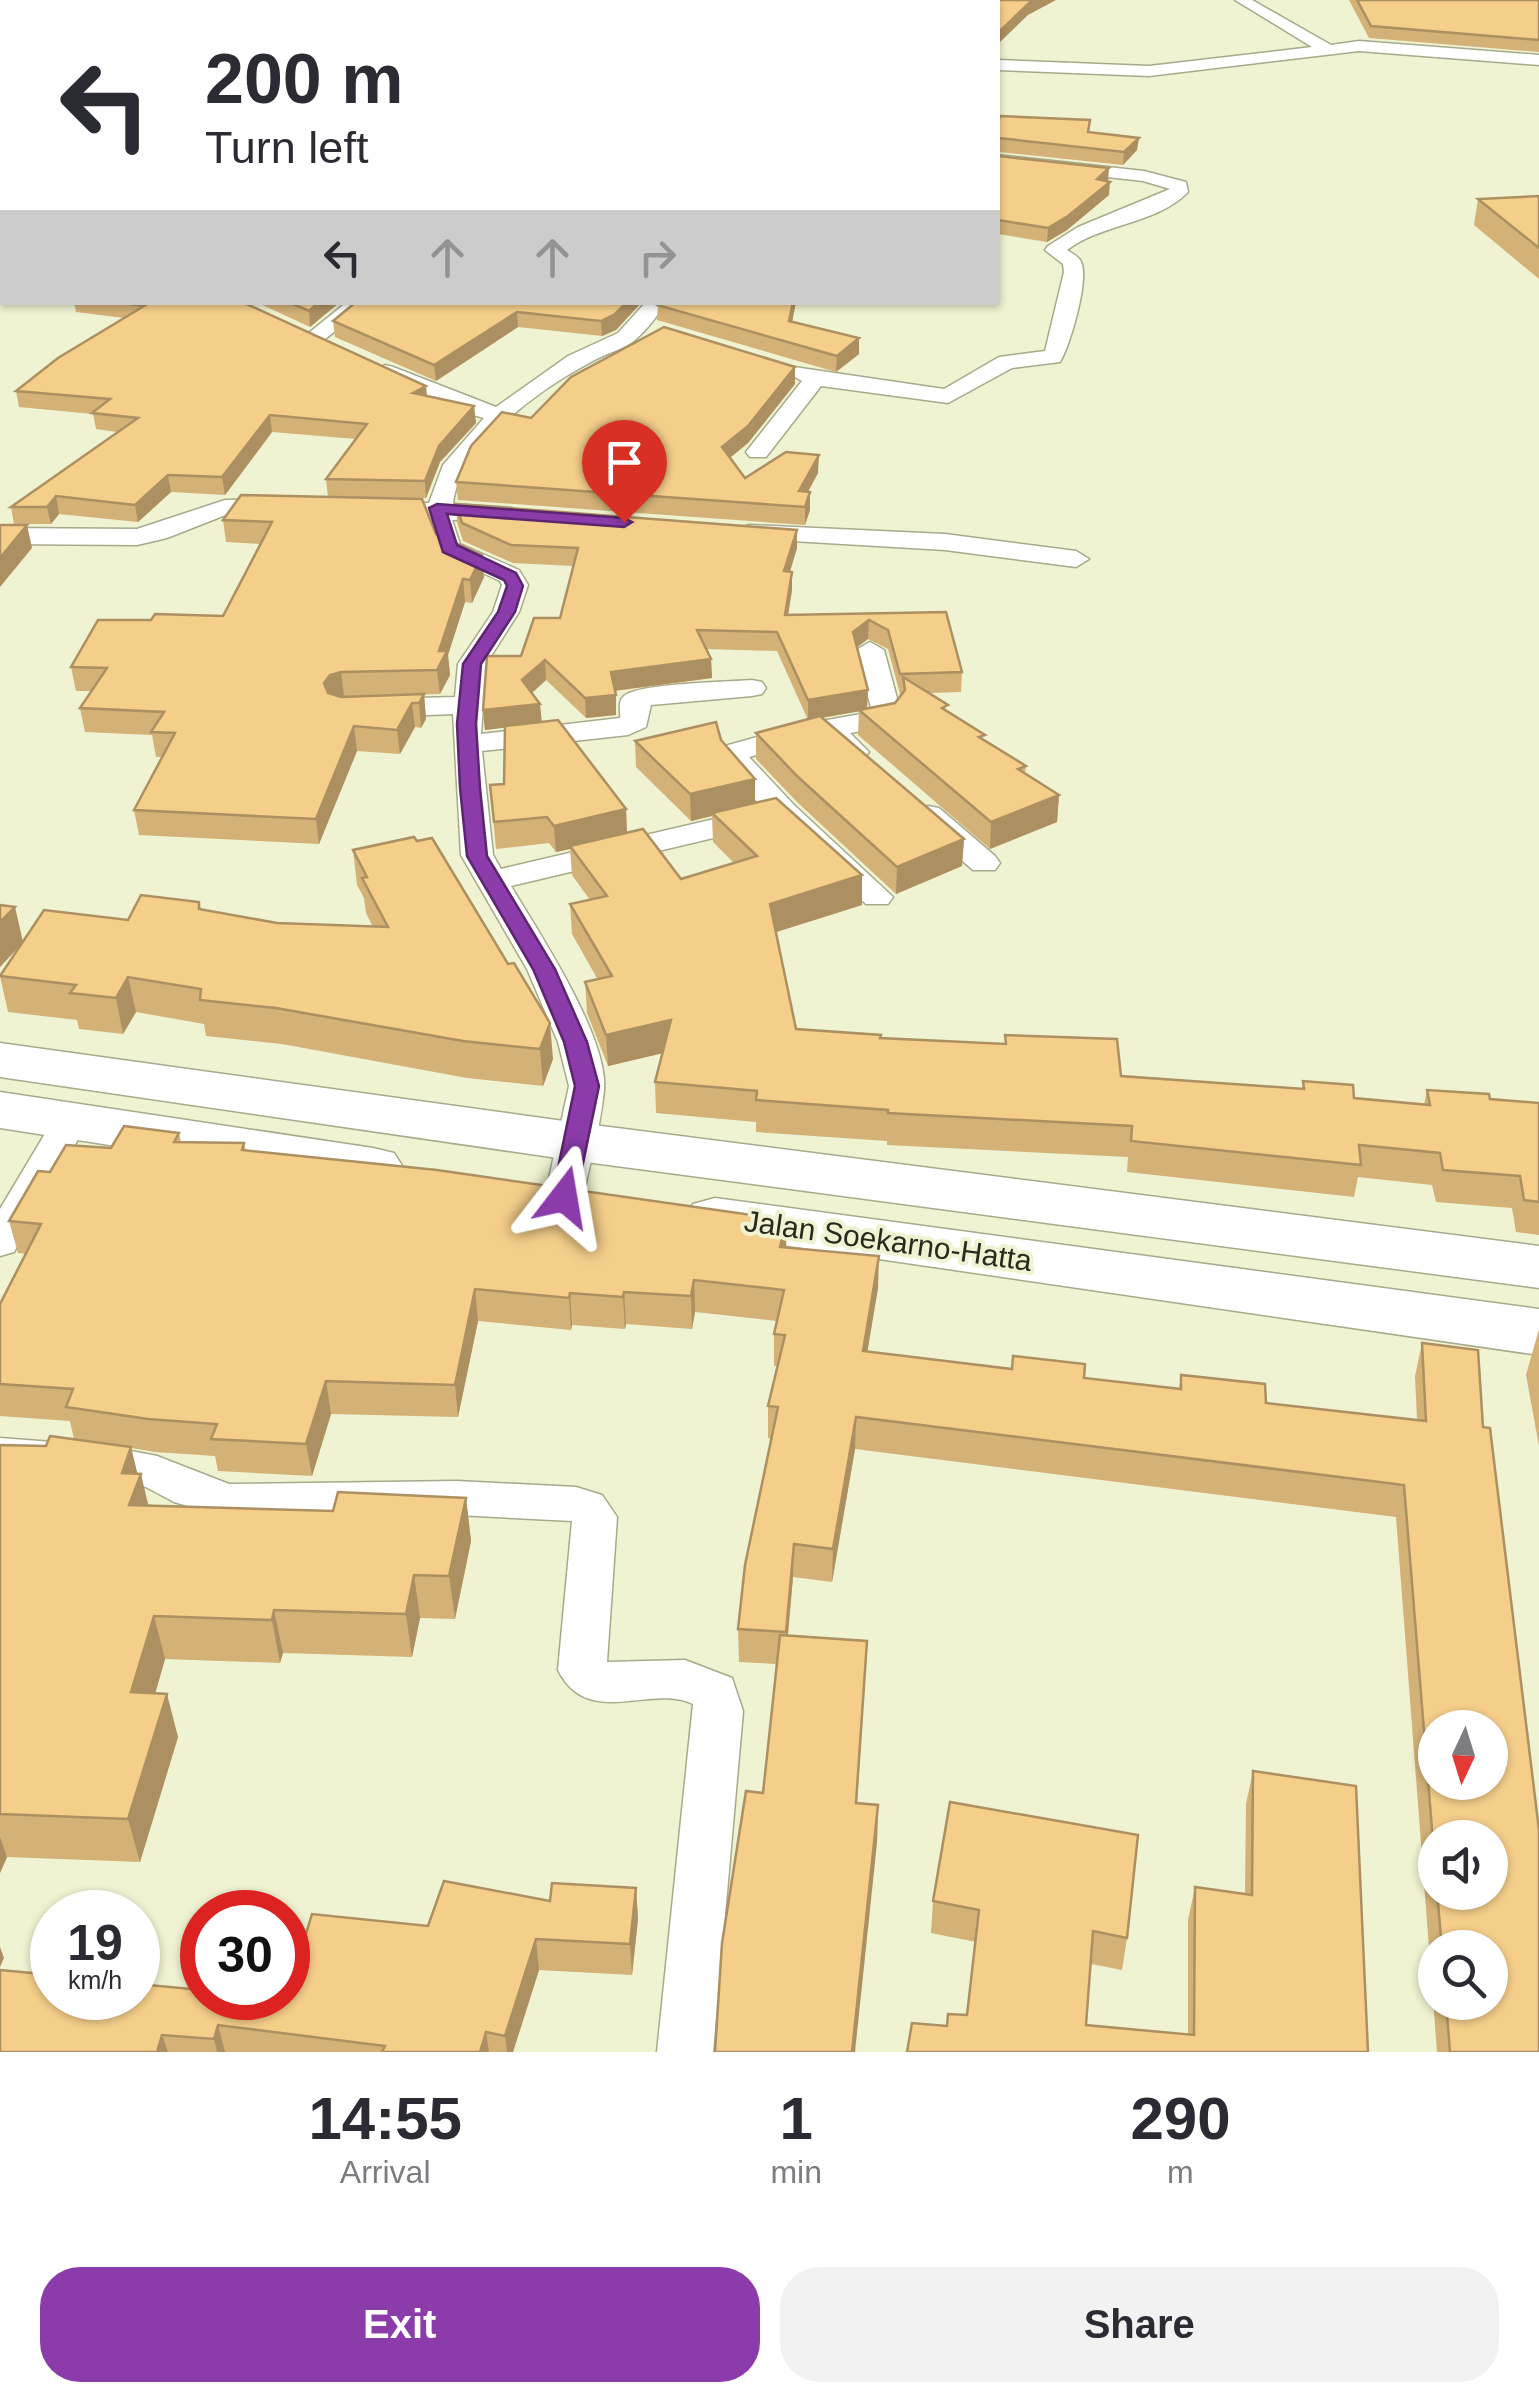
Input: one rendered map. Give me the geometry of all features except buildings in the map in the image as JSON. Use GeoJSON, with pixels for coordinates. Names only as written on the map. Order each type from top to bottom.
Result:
{"type":"FeatureCollection","features":[{"type":"Feature","properties":{"kind":"highway","name":"Jalan Soekarno-Hatta"},"geometry":{"type":"LineString","coordinates":[[0,1060],[571,1170],[1539,1267]]}},
{"type":"Feature","properties":{"kind":"highway"},"geometry":{"type":"LineString","coordinates":[[0,1110],[426,1176]]}},
{"type":"Feature","properties":{"kind":"highway","name":"Jalan Soekarno-Hatta"},"geometry":{"type":"LineString","coordinates":[[505,1188],[571,1170],[642,1208],[1539,1332]]}},
{"type":"Feature","properties":{"kind":"street"},"geometry":{"type":"LineString","coordinates":[[1242,0],[1327,49]]}},
{"type":"Feature","properties":{"kind":"street"},"geometry":{"type":"LineString","coordinates":[[1000,65],[1149,71],[1382,46],[1539,60]]}},
{"type":"Feature","properties":{"kind":"street"},"geometry":{"type":"LineString","coordinates":[[772,364],[815,378],[948,396],[1007,362],[1052,357],[1059,344],[1074,272],[1072,262],[1055,254],[1055,250],[1091,227],[1167,201],[1179,192],[1180,186],[1144,176],[1000,160]]}},
{"type":"Feature","properties":{"kind":"street"},"geometry":{"type":"LineString","coordinates":[[312,340],[357,305]]}},
{"type":"Feature","properties":{"kind":"street"},"geometry":{"type":"LineString","coordinates":[[571,1170],[587,1086],[576,1042],[544,969],[477,856],[467,705],[472,664],[506,612],[515,586],[510,576],[449,548],[437,508],[440,492],[460,456],[501,416],[576,360],[651,319]]}},
{"type":"Feature","properties":{"kind":"street"},"geometry":{"type":"LineString","coordinates":[[285,328],[460,404],[501,416]]}},
{"type":"Feature","properties":{"kind":"street"},"geometry":{"type":"LineString","coordinates":[[758,452],[815,378]]}},
{"type":"Feature","properties":{"kind":"street"},"geometry":{"type":"LineString","coordinates":[[0,536],[137,537],[225,507],[298,506]]}},
{"type":"Feature","properties":{"kind":"street"},"geometry":{"type":"LineString","coordinates":[[356,508],[523,514]]}},
{"type":"Feature","properties":{"kind":"street"},"geometry":{"type":"LineString","coordinates":[[732,532],[945,542],[1076,559]]}},
{"type":"Feature","properties":{"kind":"street"},"geometry":{"type":"LineString","coordinates":[[870,650],[888,712],[881,720],[826,728],[734,752],[736,762],[783,812],[877,896]]}},
{"type":"Feature","properties":{"kind":"street"},"geometry":{"type":"LineString","coordinates":[[470,744],[628,726],[636,721],[634,702],[644,697],[752,688]]}},
{"type":"Feature","properties":{"kind":"street"},"geometry":{"type":"LineString","coordinates":[[344,709],[467,705]]}},
{"type":"Feature","properties":{"kind":"street"},"geometry":{"type":"LineString","coordinates":[[826,728],[883,777]]}},
{"type":"Feature","properties":{"kind":"street"},"geometry":{"type":"LineString","coordinates":[[912,802],[984,863]]}},
{"type":"Feature","properties":{"kind":"street"},"geometry":{"type":"LineString","coordinates":[[491,880],[783,812]]}},
{"type":"Feature","properties":{"kind":"street"},"geometry":{"type":"LineString","coordinates":[[0,1244],[71,1120]]}},
{"type":"Feature","properties":{"kind":"street"},"geometry":{"type":"LineString","coordinates":[[0,1454],[105,1462],[157,1473],[190,1490],[230,1501],[457,1498],[576,1504],[592,1512],[582,1670],[598,1682],[682,1679],[715,1692],[719,1712],[684,2052]]}},
{"type":"Feature","properties":{"kind":"route"},"geometry":{"type":"LineString","coordinates":[[564,1197],[587,1086],[576,1042],[544,969],[477,856],[470,788],[466,724],[472,664],[506,612],[515,586],[510,576],[449,548],[437,508],[624,522]]}}]}
